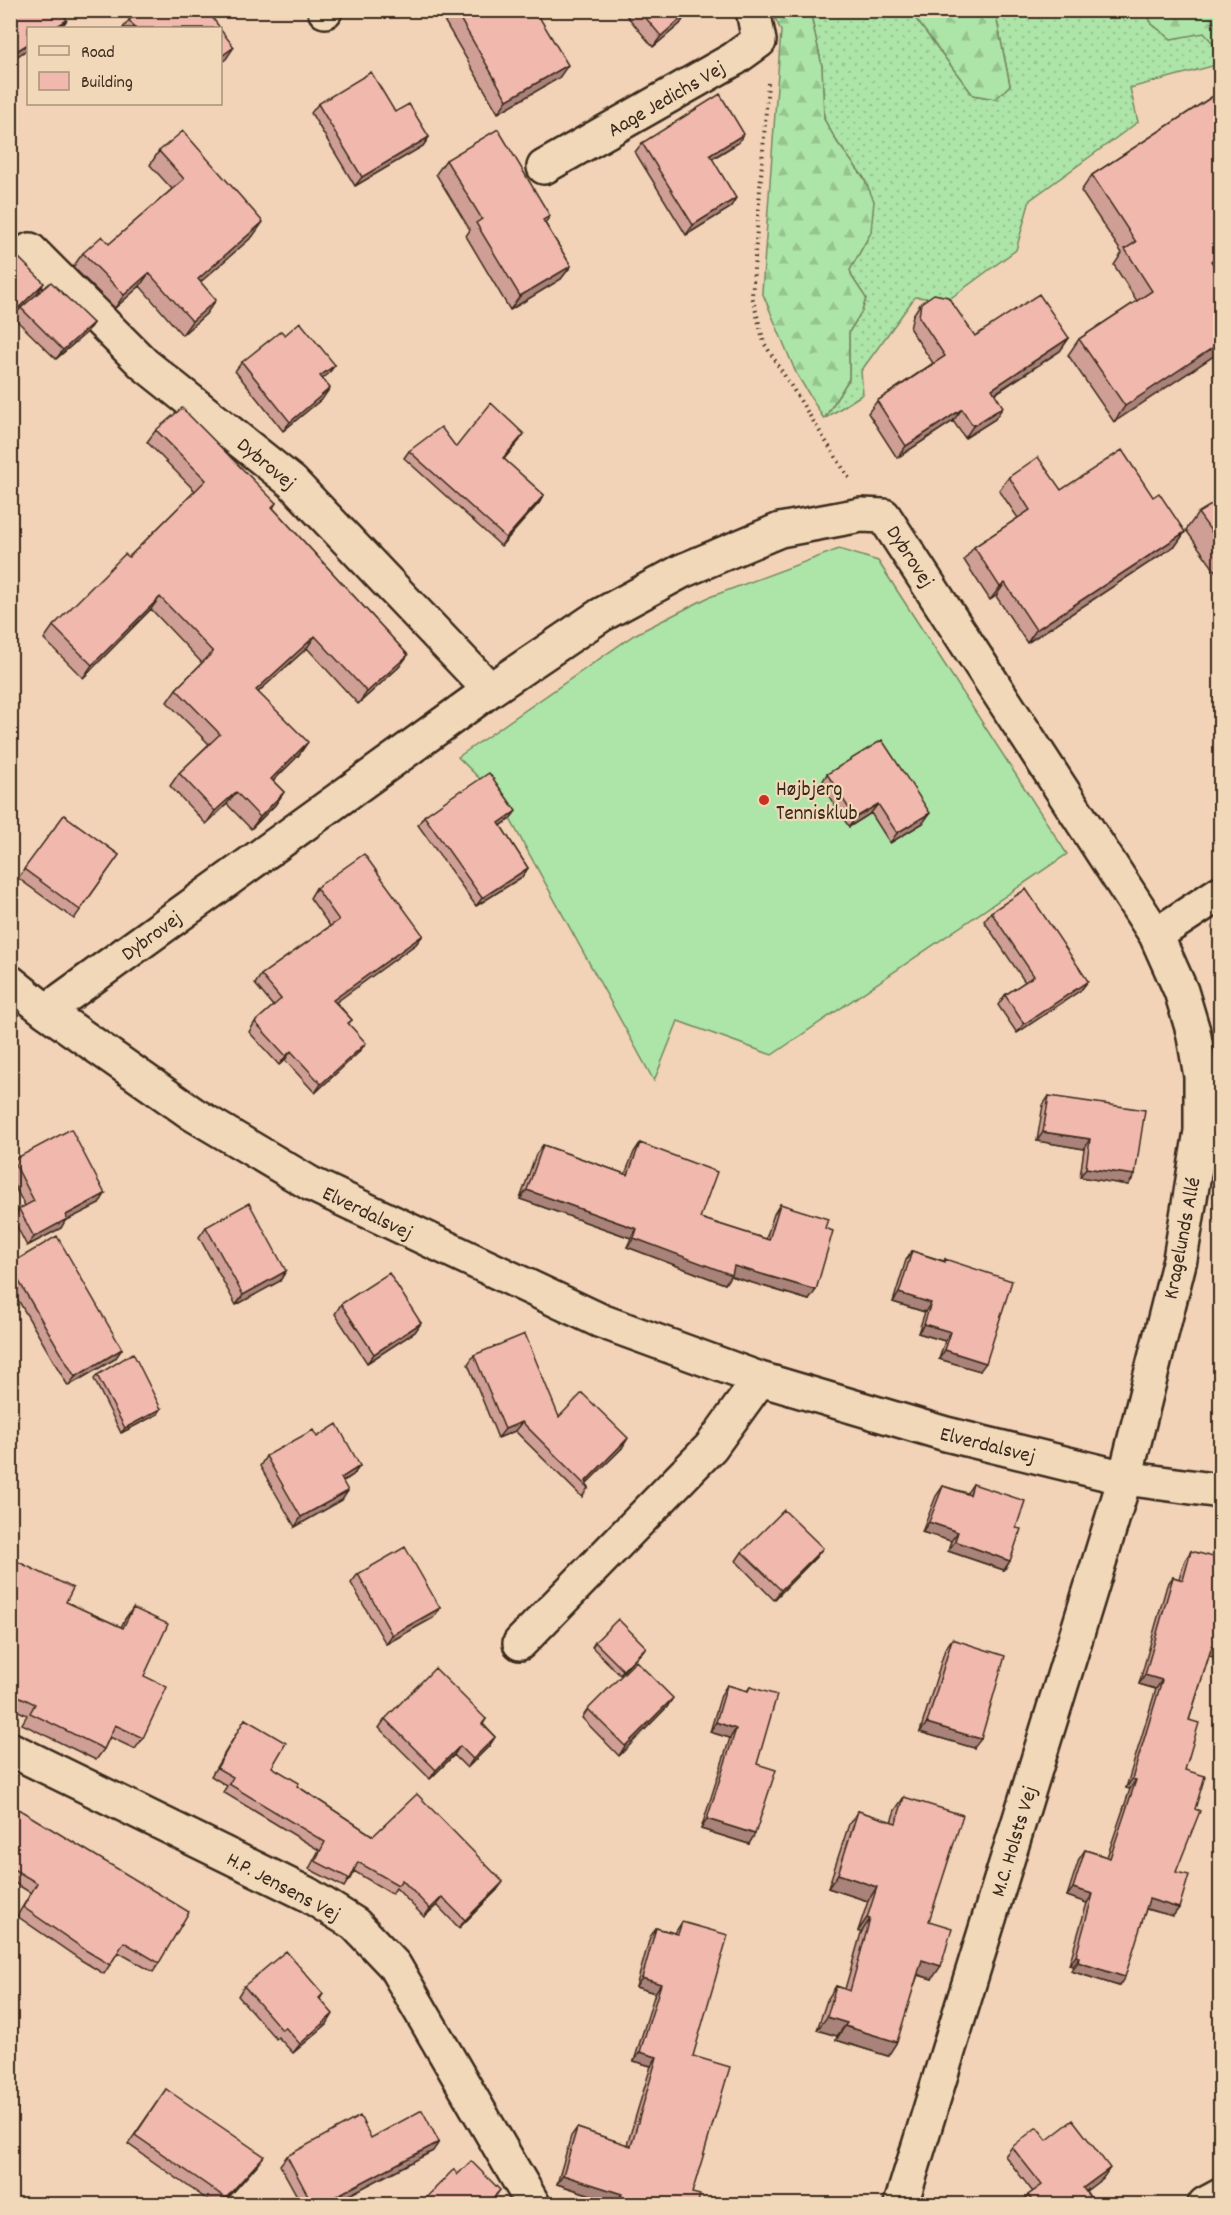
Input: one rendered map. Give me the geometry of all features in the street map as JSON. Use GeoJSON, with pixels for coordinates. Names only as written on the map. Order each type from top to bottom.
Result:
{"type":"FeatureCollection","features":[{"type":"Feature","properties":{"kind":"street","name":"Aage Jedichs Vej"},"geometry":{"type":"LineString","coordinates":[[544,167],[734,59],[756,26]]}},
{"type":"Feature","properties":{"kind":"street","name":"Dybrovej"},"geometry":{"type":"LineString","coordinates":[[30,249],[144,364],[292,482],[490,690]]}},
{"type":"Feature","properties":{"kind":"street","name":"Dybrovej"},"geometry":{"type":"LineString","coordinates":[[46,1011],[490,690],[601,615],[682,571],[780,530],[861,515],[884,516],[1156,934]]}},
{"type":"Feature","properties":{"kind":"street"},"geometry":{"type":"LineString","coordinates":[[1156,934],[1221,893]]}},
{"type":"Feature","properties":{"kind":"street","name":"Kragelunds Allé"},"geometry":{"type":"LineString","coordinates":[[1125,1478],[1180,1259],[1201,1131],[1201,1076],[1193,1031],[1181,991],[1156,934]]}},
{"type":"Feature","properties":{"kind":"street","name":"Elverdalsvej"},"geometry":{"type":"LineString","coordinates":[[10,982],[46,1011],[193,1114],[311,1184],[601,1321],[760,1379],[946,1434],[1125,1478],[1221,1491]]}},
{"type":"Feature","properties":{"kind":"street"},"geometry":{"type":"LineString","coordinates":[[520,1642],[711,1447],[760,1379]]}},
{"type":"Feature","properties":{"kind":"street","name":"M.C. Holsts Vej"},"geometry":{"type":"LineString","coordinates":[[901,2205],[1125,1478]]}},
{"type":"Feature","properties":{"kind":"street","name":"H.P. Jensens Vej"},"geometry":{"type":"LineString","coordinates":[[10,1749],[307,1894],[355,1924],[394,1965],[533,2205]]}},
{"type":"Feature","properties":{"kind":"street"},"geometry":{"type":"LineString","coordinates":[[1205,2205],[1221,2196]]}},
{"type":"Feature","properties":{"kind":"path"},"geometry":{"type":"LineString","coordinates":[[756,26],[768,81],[752,296],[764,343],[854,486],[861,515]]}},
{"type":"Feature","properties":{"kind":"green space"},"geometry":{"type":"Polygon","coordinates":[[[772,11],[810,11],[822,66],[824,119],[837,142],[864,178],[874,201],[871,232],[850,270],[866,298],[862,311],[849,332],[849,379],[824,419],[796,373],[762,292],[781,31],[772,11]]]}},
{"type":"Feature","properties":{"kind":"green space"},"geometry":{"type":"Polygon","coordinates":[[[810,11],[910,11],[973,95],[995,99],[1010,85],[995,11],[1146,11],[1152,24],[1171,39],[1204,32],[1220,51],[1220,64],[1130,88],[1138,122],[1030,200],[1016,250],[948,300],[915,297],[861,371],[863,394],[824,419],[849,379],[849,332],[862,311],[866,298],[850,270],[871,232],[864,178],[837,142],[824,119],[822,66],[810,11]]]}},
{"type":"Feature","properties":{"kind":"green space"},"geometry":{"type":"Polygon","coordinates":[[[910,11],[995,11],[1010,85],[996,99],[973,95],[910,11]]]}},
{"type":"Feature","properties":{"kind":"green space"},"geometry":{"type":"Polygon","coordinates":[[[1146,11],[1220,11],[1220,51],[1204,33],[1171,39],[1152,24],[1146,11]]]}},
{"type":"Feature","properties":{"kind":"green space","name":"Højbjerg Tennisklub"},"geometry":{"type":"Polygon","coordinates":[[[839,549],[878,561],[1067,854],[772,1055],[678,1021],[654,1081],[510,819],[483,782],[458,757],[634,635],[707,598],[839,549]]]}},
{"type":"Feature","properties":{"kind":"building"},"geometry":{"type":"Polygon","coordinates":[[[10,10],[61,10],[67,20],[56,27],[27,27],[27,45],[12,54],[10,52],[10,10]]]}},
{"type":"Feature","properties":{"kind":"building"},"geometry":{"type":"Polygon","coordinates":[[[143,10],[207,10],[219,27],[134,27],[129,20],[143,10]]]}},
{"type":"Feature","properties":{"kind":"building"},"geometry":{"type":"Polygon","coordinates":[[[455,10],[535,10],[568,65],[507,100],[455,10]]]}},
{"type":"Feature","properties":{"kind":"building"},"geometry":{"type":"Polygon","coordinates":[[[639,10],[685,10],[687,13],[661,36],[639,10]]]}},
{"type":"Feature","properties":{"kind":"building"},"geometry":{"type":"Polygon","coordinates":[[[222,32],[234,47],[222,56],[222,32]]]}},
{"type":"Feature","properties":{"kind":"building"},"geometry":{"type":"Polygon","coordinates":[[[371,72],[395,112],[409,104],[429,137],[362,177],[318,104],[371,72]]]}},
{"type":"Feature","properties":{"kind":"building"},"geometry":{"type":"Polygon","coordinates":[[[1221,91],[1221,255],[1211,261],[1221,276],[1221,342],[1125,406],[1079,339],[1152,291],[1125,249],[1136,242],[1092,175],[1221,91]]]}},
{"type":"Feature","properties":{"kind":"building"},"geometry":{"type":"Polygon","coordinates":[[[720,94],[744,134],[710,155],[736,198],[693,225],[642,143],[720,94]]]}},
{"type":"Feature","properties":{"kind":"building"},"geometry":{"type":"Polygon","coordinates":[[[498,129],[550,216],[543,220],[571,266],[520,296],[476,223],[482,219],[446,160],[498,129]]]}},
{"type":"Feature","properties":{"kind":"building"},"geometry":{"type":"Polygon","coordinates":[[[183,131],[263,222],[198,279],[216,300],[192,321],[149,273],[124,295],[83,253],[102,236],[109,244],[184,179],[159,151],[183,131]]]}},
{"type":"Feature","properties":{"kind":"building"},"geometry":{"type":"Polygon","coordinates":[[[10,249],[44,283],[10,316],[10,249]]]}},
{"type":"Feature","properties":{"kind":"building"},"geometry":{"type":"Polygon","coordinates":[[[51,282],[93,323],[63,350],[21,308],[51,282]]]}},
{"type":"Feature","properties":{"kind":"building"},"geometry":{"type":"Polygon","coordinates":[[[934,294],[948,297],[975,336],[1039,294],[1069,338],[992,389],[1003,407],[973,426],[962,409],[906,446],[877,401],[945,356],[919,317],[921,303],[934,294]]]}},
{"type":"Feature","properties":{"kind":"building"},"geometry":{"type":"Polygon","coordinates":[[[300,322],[335,365],[320,376],[330,388],[290,422],[242,362],[281,331],[285,335],[300,322]]]}},
{"type":"Feature","properties":{"kind":"building"},"geometry":{"type":"Polygon","coordinates":[[[491,403],[524,434],[503,458],[544,495],[506,538],[409,451],[441,427],[456,447],[491,403]]]}},
{"type":"Feature","properties":{"kind":"building"},"geometry":{"type":"Polygon","coordinates":[[[182,408],[276,503],[272,507],[408,655],[367,692],[315,636],[256,690],[308,742],[271,779],[284,792],[260,817],[236,792],[215,811],[179,773],[220,734],[176,689],[213,652],[160,597],[92,665],[53,626],[125,554],[129,557],[206,480],[156,430],[182,408]]]}},
{"type":"Feature","properties":{"kind":"building"},"geometry":{"type":"Polygon","coordinates":[[[1122,450],[1153,497],[1159,493],[1185,532],[1036,630],[1005,583],[1000,587],[974,547],[1030,510],[1009,477],[1038,457],[1061,490],[1122,450]]]}},
{"type":"Feature","properties":{"kind":"building"},"geometry":{"type":"Polygon","coordinates":[[[1221,499],[1221,545],[1198,513],[1221,499]]]}},
{"type":"Feature","properties":{"kind":"building"},"geometry":{"type":"Polygon","coordinates":[[[882,740],[930,813],[897,833],[878,804],[855,818],[827,774],[882,740]]]}},
{"type":"Feature","properties":{"kind":"building"},"geometry":{"type":"Polygon","coordinates":[[[489,773],[516,811],[499,823],[528,868],[482,898],[424,816],[489,773]]]}},
{"type":"Feature","properties":{"kind":"building"},"geometry":{"type":"Polygon","coordinates":[[[64,815],[119,855],[80,910],[24,869],[64,815]]]}},
{"type":"Feature","properties":{"kind":"building"},"geometry":{"type":"Polygon","coordinates":[[[364,854],[423,935],[333,1000],[352,1020],[348,1023],[366,1043],[321,1084],[291,1051],[286,1056],[255,1022],[281,999],[261,975],[339,920],[316,888],[364,854]]]}},
{"type":"Feature","properties":{"kind":"building"},"geometry":{"type":"Polygon","coordinates":[[[1026,889],[1088,981],[1024,1024],[1005,995],[1034,976],[991,912],[1026,889]]]}},
{"type":"Feature","properties":{"kind":"building"},"geometry":{"type":"Polygon","coordinates":[[[1049,1096],[1145,1110],[1135,1175],[1086,1168],[1090,1139],[1043,1132],[1049,1096]]]}},
{"type":"Feature","properties":{"kind":"building"},"geometry":{"type":"Polygon","coordinates":[[[71,1129],[105,1194],[66,1215],[67,1219],[34,1237],[19,1209],[34,1201],[13,1160],[71,1129]]]}},
{"type":"Feature","properties":{"kind":"building"},"geometry":{"type":"Polygon","coordinates":[[[640,1143],[717,1172],[700,1218],[769,1240],[780,1204],[828,1219],[825,1228],[833,1231],[816,1290],[734,1266],[732,1275],[634,1238],[637,1229],[527,1190],[543,1145],[628,1175],[640,1143]]]}},
{"type":"Feature","properties":{"kind":"building"},"geometry":{"type":"Polygon","coordinates":[[[249,1203],[286,1271],[243,1295],[206,1227],[249,1203]]]}},
{"type":"Feature","properties":{"kind":"building"},"geometry":{"type":"Polygon","coordinates":[[[57,1236],[122,1349],[75,1377],[10,1266],[57,1236]]]}},
{"type":"Feature","properties":{"kind":"building"},"geometry":{"type":"Polygon","coordinates":[[[912,1251],[945,1262],[945,1259],[1012,1281],[986,1363],[945,1350],[951,1332],[924,1324],[931,1303],[899,1293],[912,1251]]]}},
{"type":"Feature","properties":{"kind":"building"},"geometry":{"type":"Polygon","coordinates":[[[389,1273],[421,1323],[374,1354],[341,1304],[389,1273]]]}},
{"type":"Feature","properties":{"kind":"building"},"geometry":{"type":"Polygon","coordinates":[[[525,1334],[559,1417],[582,1393],[628,1438],[586,1481],[588,1488],[522,1422],[505,1429],[474,1355],[525,1334]]]}},
{"type":"Feature","properties":{"kind":"building"},"geometry":{"type":"Polygon","coordinates":[[[133,1353],[161,1409],[125,1428],[97,1375],[133,1353]]]}},
{"type":"Feature","properties":{"kind":"building"},"geometry":{"type":"Polygon","coordinates":[[[337,1424],[360,1466],[341,1478],[348,1491],[301,1517],[266,1456],[313,1430],[317,1437],[337,1424]]]}},
{"type":"Feature","properties":{"kind":"building"},"geometry":{"type":"Polygon","coordinates":[[[973,1484],[1025,1501],[1016,1528],[1021,1529],[1010,1561],[955,1541],[958,1532],[929,1522],[943,1486],[970,1495],[973,1484]]]}},
{"type":"Feature","properties":{"kind":"building"},"geometry":{"type":"Polygon","coordinates":[[[784,1510],[823,1548],[781,1590],[742,1552],[784,1510]]]}},
{"type":"Feature","properties":{"kind":"building"},"geometry":{"type":"Polygon","coordinates":[[[405,1547],[440,1608],[392,1635],[358,1574],[405,1547]]]}},
{"type":"Feature","properties":{"kind":"building"},"geometry":{"type":"Polygon","coordinates":[[[1191,1551],[1221,1559],[1221,1648],[1212,1646],[1189,1720],[1199,1723],[1185,1770],[1205,1776],[1195,1809],[1200,1811],[1176,1872],[1189,1875],[1179,1908],[1149,1899],[1125,1977],[1078,1962],[1079,1957],[1076,1956],[1093,1894],[1073,1888],[1085,1850],[1110,1858],[1136,1780],[1132,1779],[1162,1680],[1145,1675],[1173,1577],[1183,1580],[1191,1551]]]}},
{"type":"Feature","properties":{"kind":"building"},"geometry":{"type":"Polygon","coordinates":[[[10,1558],[73,1588],[66,1602],[123,1628],[133,1608],[168,1624],[144,1676],[167,1687],[143,1738],[115,1725],[104,1749],[30,1713],[35,1704],[10,1692],[10,1558]]]}},
{"type":"Feature","properties":{"kind":"building"},"geometry":{"type":"Polygon","coordinates":[[[618,1619],[646,1647],[623,1670],[595,1642],[618,1619]]]}},
{"type":"Feature","properties":{"kind":"building"},"geometry":{"type":"Polygon","coordinates":[[[952,1639],[1005,1656],[981,1739],[927,1723],[952,1639]]]}},
{"type":"Feature","properties":{"kind":"building"},"geometry":{"type":"Polygon","coordinates":[[[636,1661],[673,1698],[625,1746],[588,1709],[636,1661]]]}},
{"type":"Feature","properties":{"kind":"building"},"geometry":{"type":"Polygon","coordinates":[[[435,1668],[486,1719],[482,1724],[495,1737],[473,1759],[460,1746],[436,1770],[385,1719],[435,1668]]]}},
{"type":"Feature","properties":{"kind":"building"},"geometry":{"type":"Polygon","coordinates":[[[727,1685],[748,1691],[750,1687],[777,1695],[757,1764],[776,1770],[755,1834],[707,1819],[736,1729],[716,1722],[727,1685]]]}},
{"type":"Feature","properties":{"kind":"building"},"geometry":{"type":"Polygon","coordinates":[[[245,1719],[286,1743],[272,1767],[299,1783],[297,1786],[373,1836],[417,1794],[503,1882],[465,1920],[442,1897],[430,1909],[402,1880],[398,1885],[358,1862],[350,1879],[315,1861],[325,1842],[229,1784],[233,1777],[217,1768],[245,1719]]]}},
{"type":"Feature","properties":{"kind":"building"},"geometry":{"type":"Polygon","coordinates":[[[904,1797],[963,1815],[929,1921],[952,1928],[941,1966],[922,1960],[897,2042],[845,2026],[847,2023],[827,2017],[836,1986],[850,1991],[870,1919],[867,1918],[877,1887],[838,1874],[858,1811],[896,1823],[904,1797]]]}},
{"type":"Feature","properties":{"kind":"building"},"geometry":{"type":"Polygon","coordinates":[[[10,1804],[189,1912],[159,1963],[124,1942],[110,1965],[23,1907],[37,1883],[10,1867],[10,1804]]]}},
{"type":"Feature","properties":{"kind":"building"},"geometry":{"type":"Polygon","coordinates":[[[682,1922],[728,1935],[693,2056],[730,2067],[692,2193],[700,2195],[697,2205],[619,2205],[622,2194],[563,2175],[577,2128],[631,2146],[657,2057],[640,2052],[661,1984],[642,1978],[656,1928],[678,1934],[682,1922]]]}},
{"type":"Feature","properties":{"kind":"building"},"geometry":{"type":"Polygon","coordinates":[[[286,1951],[323,1994],[319,1998],[333,2014],[300,2044],[285,2027],[282,2030],[244,1986],[286,1951]]]}},
{"type":"Feature","properties":{"kind":"building"},"geometry":{"type":"Polygon","coordinates":[[[166,2089],[264,2156],[226,2198],[135,2135],[166,2089]]]}},
{"type":"Feature","properties":{"kind":"building"},"geometry":{"type":"Polygon","coordinates":[[[422,2110],[439,2142],[319,2205],[313,2205],[287,2156],[360,2116],[371,2138],[422,2110]]]}},
{"type":"Feature","properties":{"kind":"building"},"geometry":{"type":"Polygon","coordinates":[[[1073,2120],[1110,2168],[1083,2188],[1094,2203],[1092,2205],[1035,2205],[1028,2195],[1042,2185],[1012,2147],[1037,2127],[1047,2140],[1073,2120]]]}},
{"type":"Feature","properties":{"kind":"building"},"geometry":{"type":"Polygon","coordinates":[[[471,2161],[500,2190],[487,2205],[419,2205],[454,2169],[457,2175],[471,2161]]]}},
{"type":"Feature","properties":{"kind":"place","name":"Højbjerg Tennisklub"},"geometry":{"type":"Point","coordinates":[764,800]}}]}
